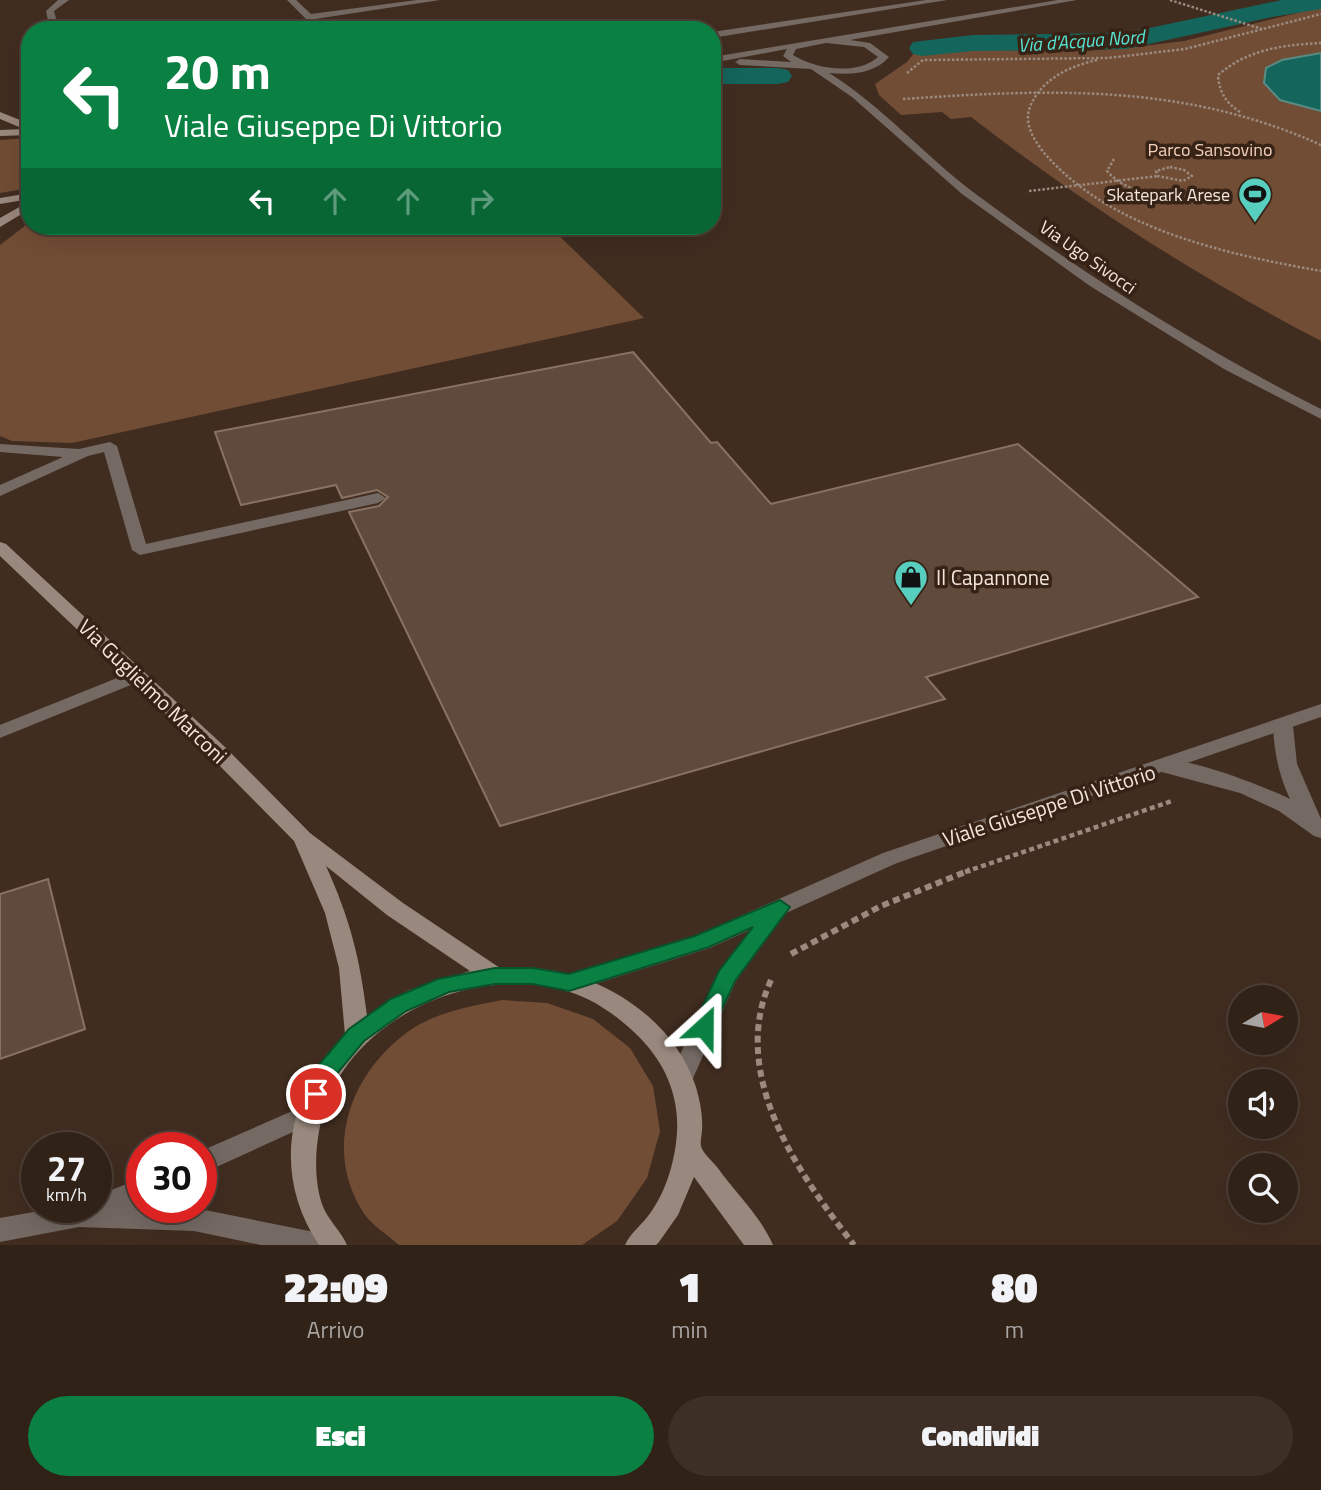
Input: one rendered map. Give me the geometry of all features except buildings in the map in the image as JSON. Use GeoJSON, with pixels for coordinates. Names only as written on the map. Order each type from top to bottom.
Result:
{"type":"FeatureCollection","features":[{"type":"Feature","properties":{"kind":"street"},"geometry":{"type":"LineString","coordinates":[[50,21],[49,10],[52,5],[65,0]]}},
{"type":"Feature","properties":{"kind":"street"},"geometry":{"type":"LineString","coordinates":[[291,0],[313,21]]}},
{"type":"Feature","properties":{"kind":"street"},"geometry":{"type":"LineString","coordinates":[[309,17],[436,0]]}},
{"type":"Feature","properties":{"kind":"street"},"geometry":{"type":"LineString","coordinates":[[721,34],[943,0]]}},
{"type":"Feature","properties":{"kind":"street"},"geometry":{"type":"LineString","coordinates":[[721,59],[1073,0]]}},
{"type":"Feature","properties":{"kind":"street"},"geometry":{"type":"LineString","coordinates":[[906,39],[956,20]]}},
{"type":"Feature","properties":{"kind":"street"},"geometry":{"type":"LineString","coordinates":[[826,40],[867,45],[883,53]]}},
{"type":"Feature","properties":{"kind":"street"},"geometry":{"type":"LineString","coordinates":[[801,44],[788,52],[788,56],[802,65]]}},
{"type":"Feature","properties":{"kind":"street"},"geometry":{"type":"LineString","coordinates":[[721,61],[845,70],[871,66],[882,60],[883,53],[894,46]]}},
{"type":"Feature","properties":{"kind":"street"},"geometry":{"type":"LineString","coordinates":[[862,86],[871,66]]}},
{"type":"Feature","properties":{"kind":"street","name":"Via Ugo Sivocci"},"geometry":{"type":"LineString","coordinates":[[815,68],[862,86],[891,128],[965,192],[1128,306],[1241,373],[1321,415]]}},
{"type":"Feature","properties":{"kind":"street"},"geometry":{"type":"LineString","coordinates":[[0,115],[21,126]]}},
{"type":"Feature","properties":{"kind":"street"},"geometry":{"type":"LineString","coordinates":[[0,133],[21,131]]}},
{"type":"Feature","properties":{"kind":"street"},"geometry":{"type":"LineString","coordinates":[[0,201],[21,198]]}},
{"type":"Feature","properties":{"kind":"street"},"geometry":{"type":"LineString","coordinates":[[0,223],[21,210]]}},
{"type":"Feature","properties":{"kind":"street"},"geometry":{"type":"LineString","coordinates":[[0,491],[83,453],[110,446],[140,550],[378,498]]}},
{"type":"Feature","properties":{"kind":"street"},"geometry":{"type":"LineString","coordinates":[[0,448],[83,453]]}},
{"type":"Feature","properties":{"kind":"street","name":"Via Guglielmo Marconi"},"geometry":{"type":"LineString","coordinates":[[0,547],[303,838],[395,909],[495,976]]}},
{"type":"Feature","properties":{"kind":"street"},"geometry":{"type":"LineString","coordinates":[[0,732],[137,676]]}},
{"type":"Feature","properties":{"kind":"street","name":"Viale Giuseppe Di Vittorio"},"geometry":{"type":"LineString","coordinates":[[569,982],[702,942],[890,858],[1283,726],[1321,710]]}},
{"type":"Feature","properties":{"kind":"street"},"geometry":{"type":"LineString","coordinates":[[1283,726],[1282,747],[1288,772],[1317,827]]}},
{"type":"Feature","properties":{"kind":"street"},"geometry":{"type":"LineString","coordinates":[[1165,766],[1206,774],[1249,788],[1280,803],[1317,827]]}},
{"type":"Feature","properties":{"kind":"street","name":"Via Guglielmo Marconi"},"geometry":{"type":"LineString","coordinates":[[303,838],[336,913],[350,968],[356,1035]]}},
{"type":"Feature","properties":{"kind":"street","name":"Viale Giuseppe Di Vittorio"},"geometry":{"type":"LineString","coordinates":[[681,1078],[727,977],[780,907]]}},
{"type":"Feature","properties":{"kind":"street"},"geometry":{"type":"LineString","coordinates":[[334,1245],[310,1207],[300,1162],[306,1115],[325,1072],[356,1035],[398,1005],[446,985],[495,976],[533,976],[569,982],[618,1003],[656,1036],[681,1078],[690,1112],[689,1150],[674,1197],[638,1245]]}},
{"type":"Feature","properties":{"kind":"street"},"geometry":{"type":"LineString","coordinates":[[217,1156],[306,1115]]}},
{"type":"Feature","properties":{"kind":"street"},"geometry":{"type":"LineString","coordinates":[[689,1150],[760,1245]]}},
{"type":"Feature","properties":{"kind":"street"},"geometry":{"type":"LineString","coordinates":[[112,1216],[194,1219],[319,1245]]}},
{"type":"Feature","properties":{"kind":"street"},"geometry":{"type":"LineString","coordinates":[[0,1230],[37,1223]]}},
{"type":"Feature","properties":{"kind":"path"},"geometry":{"type":"LineString","coordinates":[[1170,0],[1263,29]]}},
{"type":"Feature","properties":{"kind":"path"},"geometry":{"type":"LineString","coordinates":[[901,76],[923,60],[1108,58],[1185,49],[1321,15]]}},
{"type":"Feature","properties":{"kind":"path"},"geometry":{"type":"LineString","coordinates":[[1244,114],[1220,94],[1218,75],[1229,64],[1263,50],[1321,43]]}},
{"type":"Feature","properties":{"kind":"path"},"geometry":{"type":"LineString","coordinates":[[1108,58],[1063,72],[1036,92],[1027,113],[1031,135],[1048,162],[1076,185],[1108,204],[1168,231],[1216,247],[1321,271]]}},
{"type":"Feature","properties":{"kind":"path"},"geometry":{"type":"LineString","coordinates":[[892,100],[1036,92],[1143,97],[1244,114],[1321,145]]}},
{"type":"Feature","properties":{"kind":"path"},"geometry":{"type":"LineString","coordinates":[[1114,159],[1107,171],[1117,181],[1133,189],[1167,197]]}},
{"type":"Feature","properties":{"kind":"path"},"geometry":{"type":"LineString","coordinates":[[1029,191],[1158,176],[1178,181],[1192,176],[1183,170],[1167,168],[1156,171],[1158,176]]}},
{"type":"Feature","properties":{"kind":"path"},"geometry":{"type":"LineString","coordinates":[[785,961],[791,953],[890,904],[995,862],[1176,800]]}},
{"type":"Feature","properties":{"kind":"path"},"geometry":{"type":"LineString","coordinates":[[778,969],[772,977],[759,1013],[757,1049],[763,1086],[788,1151],[821,1205],[853,1245]]}},
{"type":"Feature","properties":{"kind":"green space","name":"Parco Sansovino"},"geometry":{"type":"Polygon","coordinates":[[[1321,7],[1321,341],[1230,291],[1141,237],[1055,179],[971,117],[951,119],[942,112],[901,115],[879,95],[875,84],[907,62],[914,53],[980,49],[1054,52],[1119,49],[1184,41],[1321,7]]]}},
{"type":"Feature","properties":{"kind":"green space"},"geometry":{"type":"Polygon","coordinates":[[[21,139],[21,190],[0,193],[0,140],[21,139]]]}},
{"type":"Feature","properties":{"kind":"green space"},"geometry":{"type":"Polygon","coordinates":[[[21,229],[21,235],[558,235],[644,318],[72,443],[12,441],[0,436],[0,245],[21,229]]]}},
{"type":"Feature","properties":{"kind":"green space"},"geometry":{"type":"Polygon","coordinates":[[[502,1000],[547,1003],[593,1019],[630,1048],[653,1086],[660,1131],[647,1178],[617,1221],[582,1245],[399,1245],[366,1217],[351,1187],[345,1161],[345,1135],[350,1110],[360,1086],[393,1044],[415,1027],[446,1013],[502,1000]]]}},
{"type":"Feature","properties":{"kind":"water"},"geometry":{"type":"Polygon","coordinates":[[[1321,53],[1321,111],[1280,100],[1264,83],[1266,68],[1282,60],[1321,53]]]}},
{"type":"Feature","properties":{"kind":"waterway","name":"Via d'Acqua Nord"},"geometry":{"type":"LineString","coordinates":[[922,48],[973,43],[1075,44],[1126,41],[1175,33],[1272,9],[1321,2]]}},
{"type":"Feature","properties":{"kind":"waterway","name":"Via d'Acqua Nord"},"geometry":{"type":"LineString","coordinates":[[721,76],[778,76]]}},
{"type":"Feature","properties":{"kind":"place","name":"Skatepark Arese"},"geometry":{"type":"Point","coordinates":[1255,224]}},
{"type":"Feature","properties":{"kind":"place","name":"Il Capannone"},"geometry":{"type":"Point","coordinates":[911,607]}},
{"type":"Feature","properties":{"kind":"route"},"geometry":{"type":"LineString","coordinates":[[316,1094],[325,1072],[356,1035],[398,1005],[446,985],[495,976],[533,976],[569,982],[702,942],[780,907],[727,977],[704,1027]]}}]}
